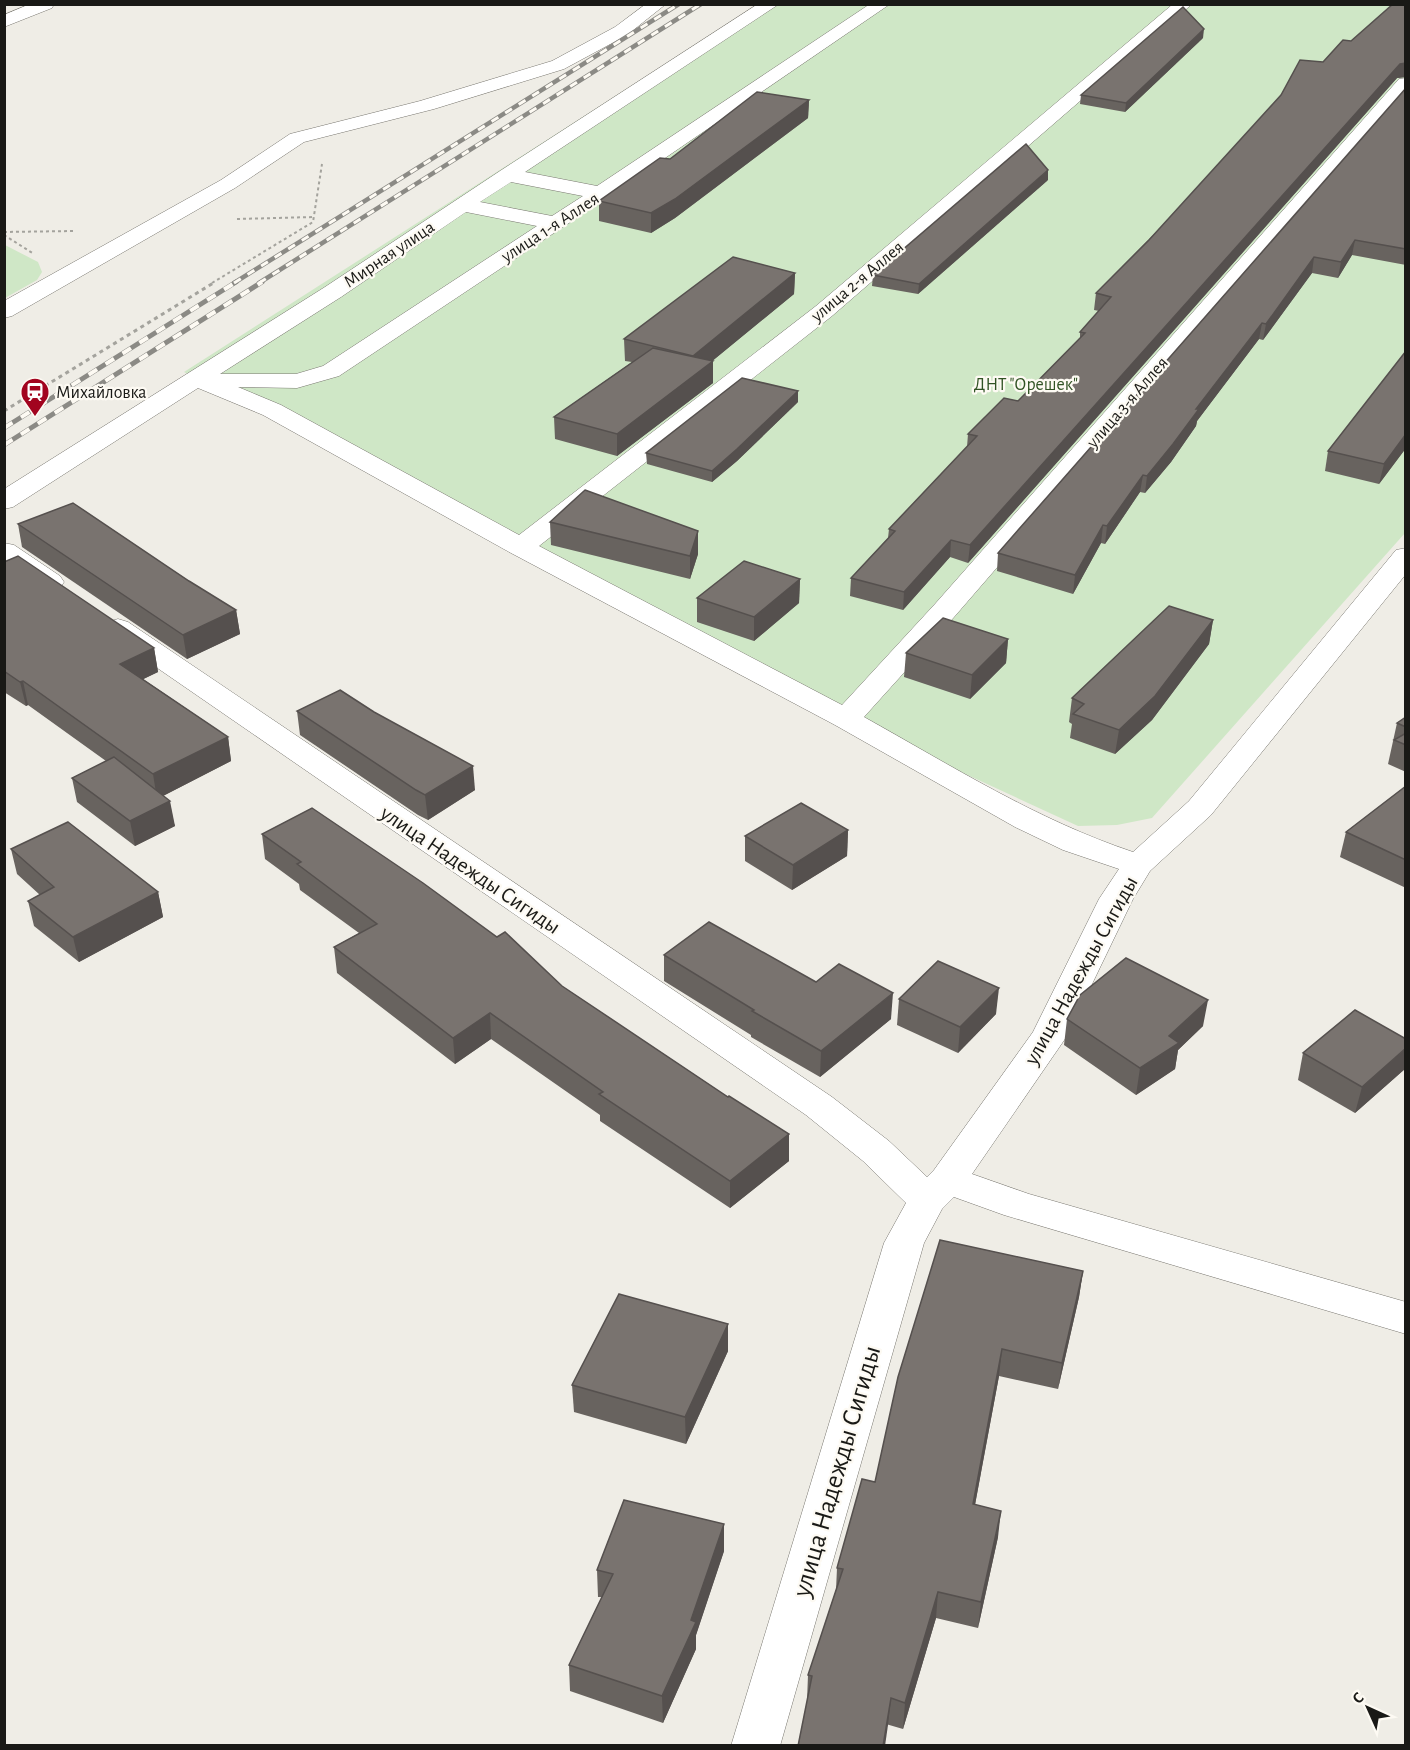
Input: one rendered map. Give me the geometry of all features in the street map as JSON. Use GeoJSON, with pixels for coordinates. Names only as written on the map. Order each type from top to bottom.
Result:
{"type":"FeatureCollection","features":[{"type":"Feature","properties":{"kind":"street"},"geometry":{"type":"LineString","coordinates":[[4,22],[46,4]]}},
{"type":"Feature","properties":{"kind":"street"},"geometry":{"type":"LineString","coordinates":[[4,311],[228,184],[286,143],[312,132],[438,102],[558,65],[621,31],[658,4]]}},
{"type":"Feature","properties":{"kind":"street","name":"Мирная улица"},"geometry":{"type":"LineString","coordinates":[[4,501],[333,292],[507,175],[771,4]]}},
{"type":"Feature","properties":{"kind":"street","name":"улица 1-я Аллея"},"geometry":{"type":"LineString","coordinates":[[196,379],[297,381],[331,371],[601,194],[882,4]]}},
{"type":"Feature","properties":{"kind":"street","name":"улица 2-я Аллея"},"geometry":{"type":"LineString","coordinates":[[521,547],[824,311],[1185,4]]}},
{"type":"Feature","properties":{"kind":"street","name":"улица 3-я Аллея"},"geometry":{"type":"LineString","coordinates":[[846,719],[945,610],[1406,83]]}},
{"type":"Feature","properties":{"kind":"street"},"geometry":{"type":"LineString","coordinates":[[507,175],[601,194]]}},
{"type":"Feature","properties":{"kind":"street"},"geometry":{"type":"LineString","coordinates":[[462,205],[555,223]]}},
{"type":"Feature","properties":{"kind":"street"},"geometry":{"type":"LineString","coordinates":[[196,379],[272,410],[521,547],[846,719],[1026,820],[1074,843],[1138,865]]}},
{"type":"Feature","properties":{"kind":"street","name":"улица Надежды Сигиды"},"geometry":{"type":"LineString","coordinates":[[4,551],[819,1106],[876,1151],[938,1190]]}},
{"type":"Feature","properties":{"kind":"street","name":"улица Надежды Сигиды"},"geometry":{"type":"LineString","coordinates":[[755,1746],[904,1243],[938,1190],[1049,1036],[1116,899],[1138,865],[1200,808],[1406,556]]}},
{"type":"Feature","properties":{"kind":"street"},"geometry":{"type":"LineString","coordinates":[[938,1190],[1018,1205],[1406,1318]]}},
{"type":"Feature","properties":{"kind":"path"},"geometry":{"type":"LineString","coordinates":[[4,411],[313,222],[323,158],[312,132]]}},
{"type":"Feature","properties":{"kind":"green space","name":"ДНТ \"Орешек\""},"geometry":{"type":"Polygon","coordinates":[[[758,5],[1405,5],[1405,533],[1152,818],[1117,825],[1078,826],[846,719],[184,372],[758,5]]]}},
{"type":"Feature","properties":{"kind":"green space"},"geometry":{"type":"Polygon","coordinates":[[[5,245],[38,262],[42,272],[37,280],[5,298],[5,245]]]}},
{"type":"Feature","properties":{"kind":"building"},"geometry":{"type":"Polygon","coordinates":[[[1393,4],[1406,4],[1406,63],[1400,64],[970,545],[951,540],[904,592],[851,578],[895,531],[889,529],[977,436],[968,434],[1004,398],[1018,401],[1085,333],[1080,332],[1111,297],[1096,293],[1149,240],[1281,95],[1300,60],[1323,62],[1343,40],[1351,41],[1393,4]]]}},
{"type":"Feature","properties":{"kind":"building"},"geometry":{"type":"Polygon","coordinates":[[[1183,7],[1204,29],[1126,103],[1081,95],[1183,7]]]}},
{"type":"Feature","properties":{"kind":"building"},"geometry":{"type":"Polygon","coordinates":[[[1406,88],[1406,249],[1355,240],[1341,262],[1314,257],[1266,324],[1262,323],[1196,409],[1199,409],[1173,444],[1147,476],[1143,475],[1107,526],[1103,525],[1075,575],[998,553],[1406,88]]]}},
{"type":"Feature","properties":{"kind":"building"},"geometry":{"type":"Polygon","coordinates":[[[757,92],[809,100],[675,199],[651,213],[599,201],[660,158],[670,159],[757,92]]]}},
{"type":"Feature","properties":{"kind":"building"},"geometry":{"type":"Polygon","coordinates":[[[1026,144],[1048,170],[919,284],[873,275],[1026,144]]]}},
{"type":"Feature","properties":{"kind":"building"},"geometry":{"type":"Polygon","coordinates":[[[733,257],[795,273],[693,356],[624,339],[733,257]]]}},
{"type":"Feature","properties":{"kind":"building"},"geometry":{"type":"Polygon","coordinates":[[[653,348],[713,361],[617,434],[554,417],[653,348]]]}},
{"type":"Feature","properties":{"kind":"building"},"geometry":{"type":"Polygon","coordinates":[[[1406,351],[1406,434],[1384,464],[1328,451],[1406,351]]]}},
{"type":"Feature","properties":{"kind":"building"},"geometry":{"type":"Polygon","coordinates":[[[742,378],[798,391],[712,471],[646,453],[742,378]]]}},
{"type":"Feature","properties":{"kind":"building"},"geometry":{"type":"Polygon","coordinates":[[[585,490],[698,531],[690,556],[550,522],[585,490]]]}},
{"type":"Feature","properties":{"kind":"building"},"geometry":{"type":"Polygon","coordinates":[[[73,503],[236,610],[183,635],[18,524],[73,503]]]}},
{"type":"Feature","properties":{"kind":"building"},"geometry":{"type":"Polygon","coordinates":[[[18,556],[154,648],[120,664],[228,737],[153,774],[23,681],[20,682],[4,671],[4,562],[18,556]]]}},
{"type":"Feature","properties":{"kind":"building"},"geometry":{"type":"Polygon","coordinates":[[[744,561],[800,579],[754,617],[697,598],[744,561]]]}},
{"type":"Feature","properties":{"kind":"building"},"geometry":{"type":"Polygon","coordinates":[[[1169,606],[1213,620],[1155,696],[1119,730],[1073,714],[1084,704],[1072,698],[1169,606]]]}},
{"type":"Feature","properties":{"kind":"building"},"geometry":{"type":"Polygon","coordinates":[[[943,618],[1008,639],[972,675],[906,653],[943,618]]]}},
{"type":"Feature","properties":{"kind":"building"},"geometry":{"type":"Polygon","coordinates":[[[340,690],[374,712],[473,766],[425,795],[416,790],[297,711],[340,690]]]}},
{"type":"Feature","properties":{"kind":"building"},"geometry":{"type":"Polygon","coordinates":[[[1406,717],[1406,727],[1397,723],[1406,717]]]}},
{"type":"Feature","properties":{"kind":"building"},"geometry":{"type":"Polygon","coordinates":[[[1406,733],[1406,745],[1394,740],[1406,733]]]}},
{"type":"Feature","properties":{"kind":"building"},"geometry":{"type":"Polygon","coordinates":[[[114,757],[170,801],[130,821],[72,778],[114,757]]]}},
{"type":"Feature","properties":{"kind":"building"},"geometry":{"type":"Polygon","coordinates":[[[1406,786],[1406,860],[1346,832],[1406,786]]]}},
{"type":"Feature","properties":{"kind":"building"},"geometry":{"type":"Polygon","coordinates":[[[801,803],[848,830],[793,865],[745,836],[801,803]]]}},
{"type":"Feature","properties":{"kind":"building"},"geometry":{"type":"Polygon","coordinates":[[[312,808],[423,883],[497,937],[505,932],[562,986],[728,1097],[789,1134],[730,1181],[599,1094],[603,1092],[490,1013],[453,1038],[334,947],[377,924],[297,864],[301,862],[262,834],[312,808]]]}},
{"type":"Feature","properties":{"kind":"building"},"geometry":{"type":"Polygon","coordinates":[[[68,822],[158,892],[73,937],[28,901],[54,887],[11,849],[68,822]]]}},
{"type":"Feature","properties":{"kind":"building"},"geometry":{"type":"Polygon","coordinates":[[[709,922],[816,982],[839,964],[893,993],[821,1051],[752,1011],[754,1010],[664,955],[709,922]]]}},
{"type":"Feature","properties":{"kind":"building"},"geometry":{"type":"Polygon","coordinates":[[[1126,958],[1208,1000],[1169,1036],[1179,1043],[1140,1068],[1067,1019],[1080,995],[1126,958]]]}},
{"type":"Feature","properties":{"kind":"building"},"geometry":{"type":"Polygon","coordinates":[[[938,961],[999,988],[960,1027],[899,999],[938,961]]]}},
{"type":"Feature","properties":{"kind":"building"},"geometry":{"type":"Polygon","coordinates":[[[1355,1010],[1406,1039],[1406,1048],[1362,1087],[1303,1053],[1355,1010]]]}},
{"type":"Feature","properties":{"kind":"building"},"geometry":{"type":"Polygon","coordinates":[[[940,1240],[1083,1271],[1062,1363],[1002,1349],[973,1504],[1001,1511],[981,1602],[938,1592],[905,1703],[891,1698],[883,1746],[798,1746],[812,1676],[808,1675],[843,1569],[837,1568],[862,1479],[875,1482],[898,1377],[940,1240]]]}},
{"type":"Feature","properties":{"kind":"building"},"geometry":{"type":"Polygon","coordinates":[[[619,1294],[728,1324],[685,1417],[572,1385],[619,1294]]]}},
{"type":"Feature","properties":{"kind":"building"},"geometry":{"type":"Polygon","coordinates":[[[624,1500],[724,1524],[691,1620],[696,1622],[662,1696],[569,1665],[613,1574],[597,1570],[624,1500]]]}},
{"type":"Feature","properties":{"kind":"railway"},"geometry":{"type":"LineString","coordinates":[[234,283],[679,4]]}},
{"type":"Feature","properties":{"kind":"railway"},"geometry":{"type":"LineString","coordinates":[[259,283],[701,4]]}},
{"type":"Feature","properties":{"kind":"railway"},"geometry":{"type":"LineString","coordinates":[[4,428],[236,282]]}},
{"type":"Feature","properties":{"kind":"railway"},"geometry":{"type":"LineString","coordinates":[[4,445],[262,282]]}},
{"type":"Feature","properties":{"kind":"place","name":"Михайловка"},"geometry":{"type":"Point","coordinates":[35,418]}}]}
